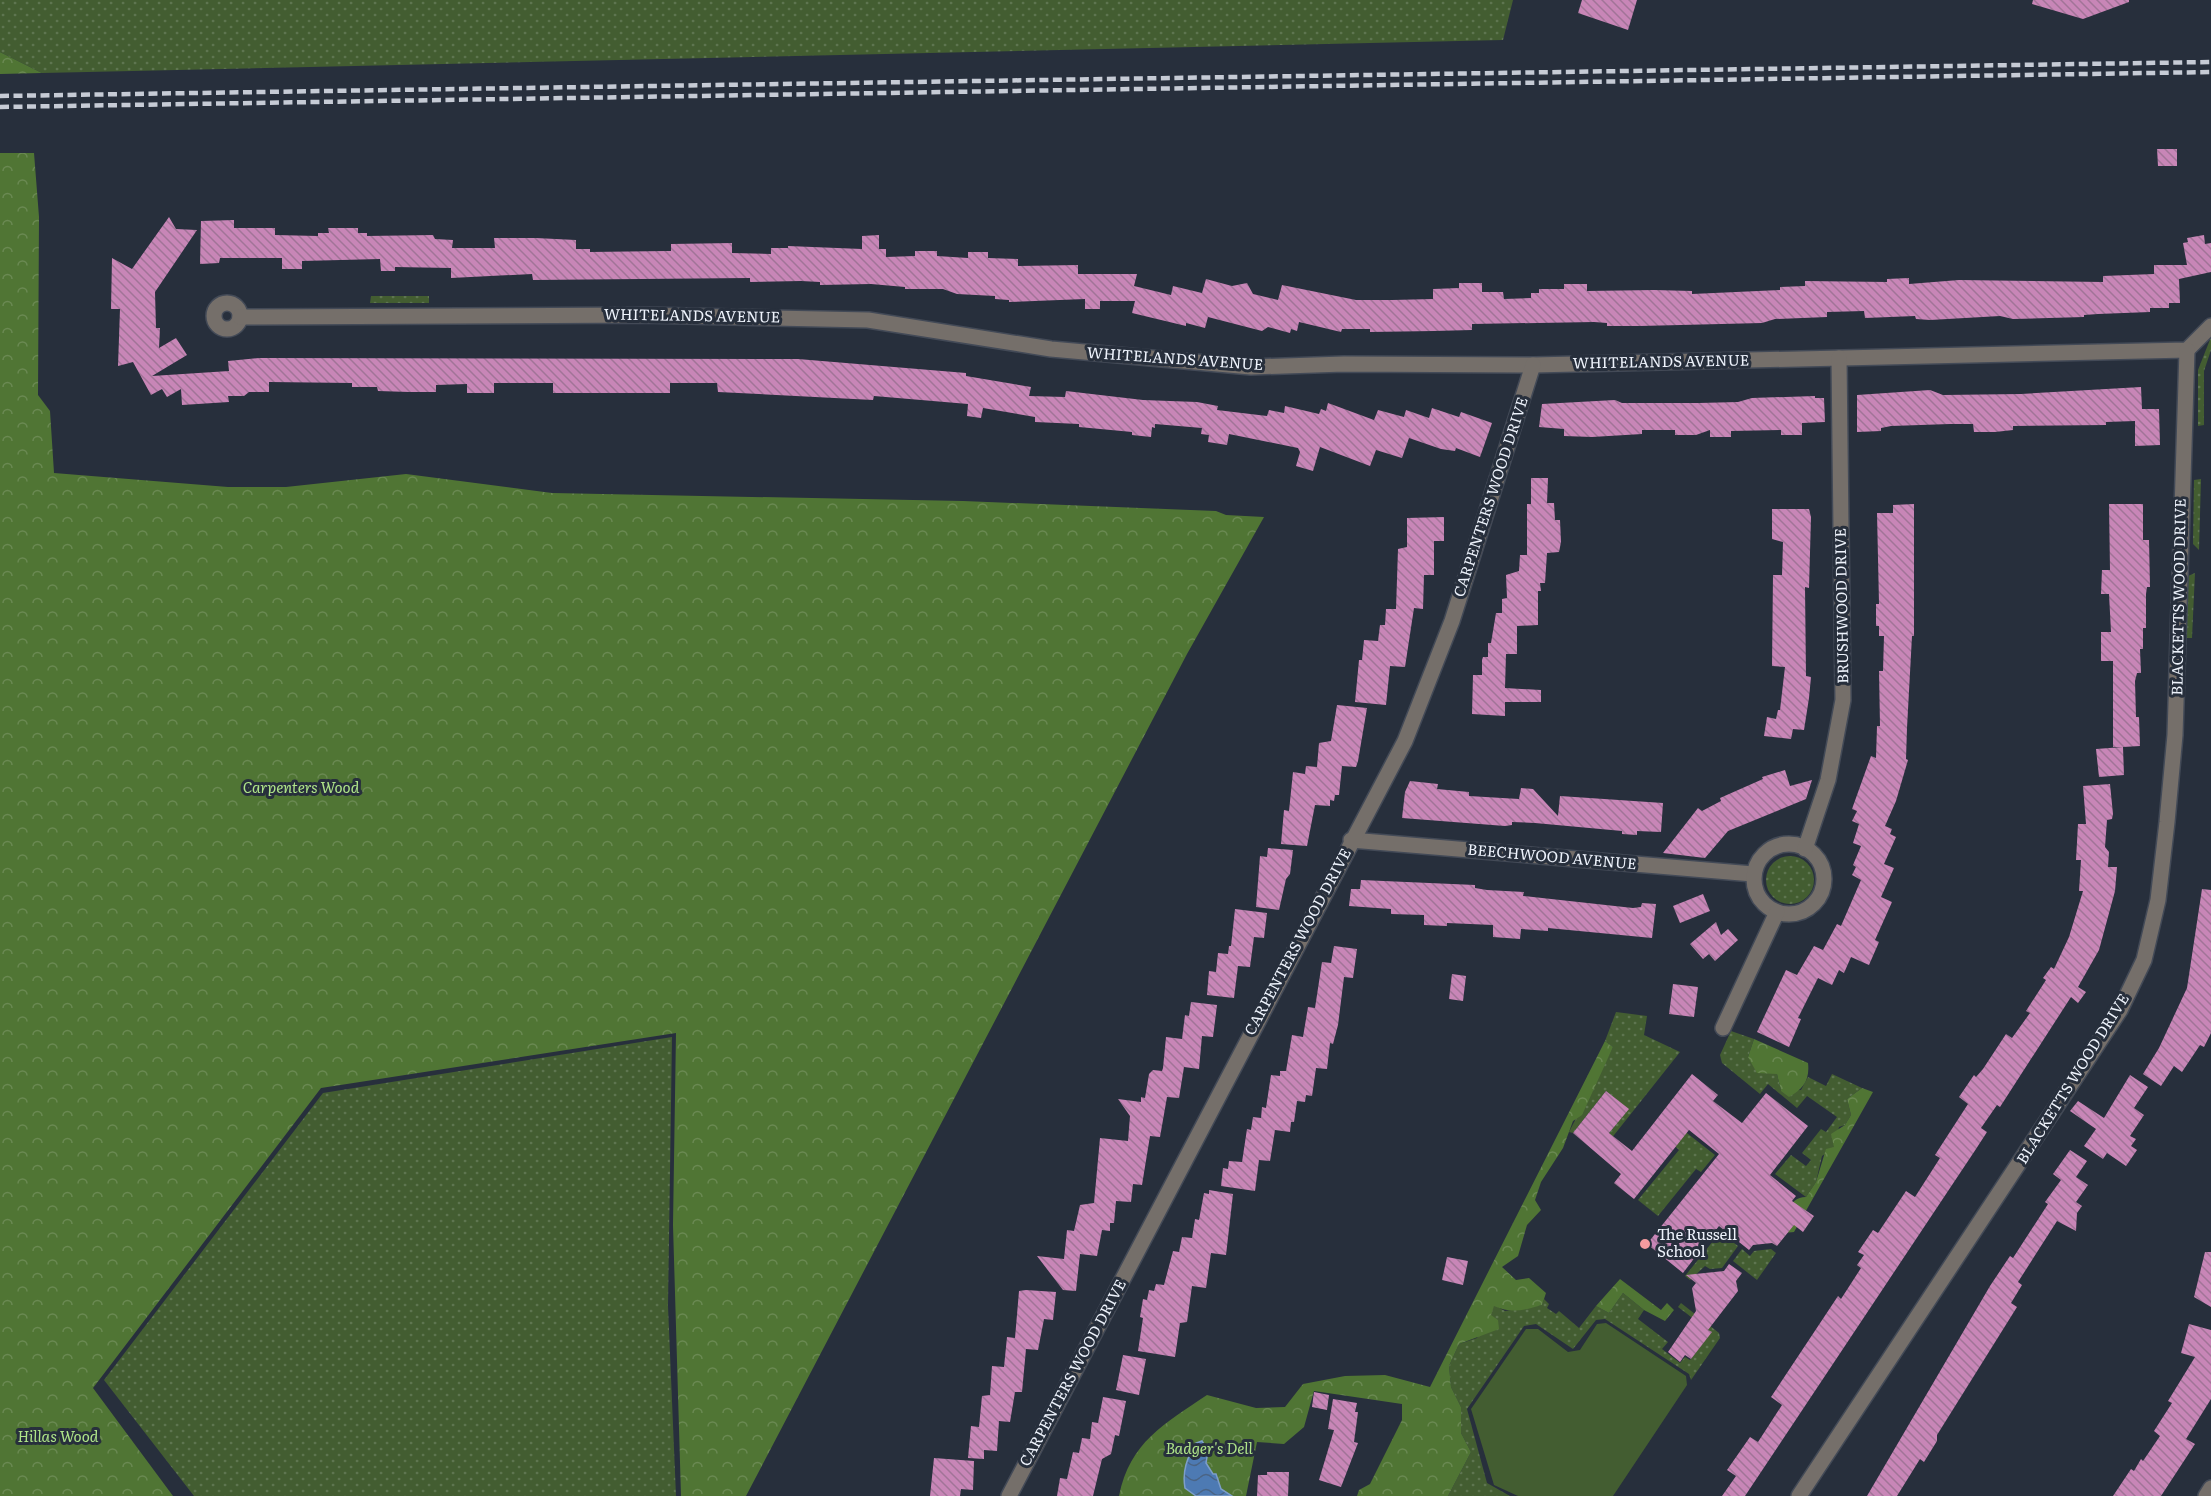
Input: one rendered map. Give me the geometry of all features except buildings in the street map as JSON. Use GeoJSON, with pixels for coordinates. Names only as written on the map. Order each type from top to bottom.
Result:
{"type":"FeatureCollection","features":[{"type":"Feature","properties":{"kind":"street","name":"WHITELANDS AVENUE"},"geometry":{"type":"LineString","coordinates":[[240,317],[760,316],[868,321],[1052,349],[1251,367],[1344,364],[1533,365],[2187,350]]}},
{"type":"Feature","properties":{"kind":"street"},"geometry":{"type":"LineString","coordinates":[[2187,350],[2211,326]]}},
{"type":"Feature","properties":{"kind":"street","name":"BLACKETTS WOOD DRIVE"},"geometry":{"type":"LineString","coordinates":[[1799,1496],[2120,1010],[2144,960],[2158,900],[2175,735],[2184,386],[2187,350]]}},
{"type":"Feature","properties":{"kind":"street","name":"BRUSHWOOD DRIVE"},"geometry":{"type":"LineString","coordinates":[[1805,849],[1828,780],[1843,700],[1839,358]]}},
{"type":"Feature","properties":{"kind":"street","name":"CARPENTERS WOOD DRIVE"},"geometry":{"type":"LineString","coordinates":[[1009,1496],[1351,840],[1405,741],[1452,621],[1533,365]]}},
{"type":"Feature","properties":{"kind":"street","name":"BEECHWOOD AVENUE"},"geometry":{"type":"LineString","coordinates":[[1351,840],[1754,874]]}},
{"type":"Feature","properties":{"kind":"street"},"geometry":{"type":"LineString","coordinates":[[1795,845],[1805,849],[1820,865],[1823,876],[1818,898],[1800,912],[1777,912],[1761,901],[1756,892],[1754,874],[1758,862],[1774,848],[1795,845]]}},
{"type":"Feature","properties":{"kind":"street"},"geometry":{"type":"LineString","coordinates":[[1723,1028],[1777,912]]}},
{"type":"Feature","properties":{"kind":"street"},"geometry":{"type":"LineString","coordinates":[[2205,1496],[2211,1488]]}},
{"type":"Feature","properties":{"kind":"green space"},"geometry":{"type":"Polygon","coordinates":[[[0,0],[1513,0],[1503,40],[42,73],[0,52],[0,0]]]}},
{"type":"Feature","properties":{"kind":"green space"},"geometry":{"type":"Polygon","coordinates":[[[0,52],[42,73],[0,74],[0,52]]]}},
{"type":"Feature","properties":{"kind":"green space","name":"Carpenters Wood"},"geometry":{"type":"Polygon","coordinates":[[[0,153],[34,153],[39,217],[38,395],[50,411],[54,473],[228,487],[286,487],[406,474],[552,493],[963,501],[1216,511],[1226,515],[1264,517],[1187,654],[746,1496],[681,1496],[673,1225],[676,1033],[321,1088],[93,1388],[173,1496],[0,1496],[0,153]]]}},
{"type":"Feature","properties":{"kind":"green space"},"geometry":{"type":"Polygon","coordinates":[[[371,296],[429,296],[429,303],[370,303],[371,296]]]}},
{"type":"Feature","properties":{"kind":"green space"},"geometry":{"type":"Polygon","coordinates":[[[2211,337],[2211,350],[2204,371],[2204,425],[2198,426],[2198,370],[2211,337]]]}},
{"type":"Feature","properties":{"kind":"green space"},"geometry":{"type":"Polygon","coordinates":[[[2201,479],[2199,550],[2193,544],[2194,480],[2201,479]]]}},
{"type":"Feature","properties":{"kind":"green space"},"geometry":{"type":"Polygon","coordinates":[[[2195,573],[2192,638],[2186,638],[2188,576],[2195,573]]]}},
{"type":"Feature","properties":{"kind":"green space"},"geometry":{"type":"Polygon","coordinates":[[[1785,856],[1795,856],[1807,863],[1814,875],[1814,885],[1807,897],[1795,904],[1785,904],[1770,893],[1766,885],[1766,875],[1777,860],[1785,856]]]}},
{"type":"Feature","properties":{"kind":"green space"},"geometry":{"type":"Polygon","coordinates":[[[1616,1012],[1647,1016],[1644,1035],[1680,1052],[1599,1154],[1595,1151],[1628,1109],[1606,1091],[1573,1133],[1569,1132],[1613,1047],[1605,1041],[1616,1012]]]}},
{"type":"Feature","properties":{"kind":"green space"},"geometry":{"type":"Polygon","coordinates":[[[1731,1031],[1754,1039],[1748,1057],[1777,1074],[1781,1091],[1801,1090],[1808,1077],[1826,1086],[1832,1074],[1862,1088],[1847,1099],[1851,1115],[1845,1125],[1839,1127],[1834,1148],[1822,1156],[1816,1182],[1806,1197],[1775,1174],[1791,1155],[1806,1166],[1811,1160],[1802,1153],[1821,1129],[1826,1132],[1837,1117],[1807,1096],[1797,1108],[1768,1084],[1760,1094],[1722,1063],[1720,1055],[1731,1031]]]}},
{"type":"Feature","properties":{"kind":"green space"},"geometry":{"type":"Polygon","coordinates":[[[672,1037],[668,1306],[676,1496],[194,1496],[104,1380],[323,1093],[672,1037]]]}},
{"type":"Feature","properties":{"kind":"green space"},"geometry":{"type":"Polygon","coordinates":[[[1754,1039],[1808,1063],[1807,1079],[1798,1091],[1789,1097],[1781,1091],[1777,1074],[1757,1073],[1748,1057],[1754,1039]]]}},
{"type":"Feature","properties":{"kind":"green space","name":"Badger's Dell"},"geometry":{"type":"Polygon","coordinates":[[[1605,1041],[1613,1047],[1582,1115],[1573,1121],[1563,1148],[1541,1182],[1535,1200],[1541,1210],[1527,1225],[1518,1256],[1502,1267],[1516,1280],[1529,1278],[1546,1293],[1542,1305],[1512,1311],[1494,1306],[1491,1315],[1498,1320],[1499,1329],[1459,1344],[1449,1366],[1451,1387],[1461,1407],[1461,1433],[1471,1452],[1448,1496],[1357,1496],[1359,1490],[1370,1484],[1402,1420],[1402,1404],[1314,1391],[1304,1427],[1284,1444],[1257,1442],[1246,1496],[1119,1496],[1124,1477],[1140,1448],[1163,1425],[1207,1395],[1256,1408],[1285,1407],[1303,1384],[1345,1376],[1385,1375],[1430,1387],[1605,1041]]]}},
{"type":"Feature","properties":{"kind":"green space"},"geometry":{"type":"Polygon","coordinates":[[[1862,1088],[1873,1092],[1794,1232],[1783,1233],[1791,1204],[1806,1197],[1816,1182],[1826,1149],[1834,1147],[1831,1134],[1845,1125],[1851,1115],[1847,1099],[1862,1088]]]}},
{"type":"Feature","properties":{"kind":"green space"},"geometry":{"type":"Polygon","coordinates":[[[1683,1130],[1715,1155],[1701,1172],[1696,1169],[1658,1216],[1638,1200],[1679,1150],[1672,1143],[1683,1130]]]}},
{"type":"Feature","properties":{"kind":"green space"},"geometry":{"type":"Polygon","coordinates":[[[1730,1220],[1737,1238],[1734,1243],[1738,1246],[1722,1268],[1710,1269],[1705,1266],[1690,1280],[1685,1276],[1730,1220]]]}},
{"type":"Feature","properties":{"kind":"green space"},"geometry":{"type":"Polygon","coordinates":[[[1742,1249],[1750,1256],[1754,1251],[1771,1249],[1776,1253],[1757,1280],[1733,1261],[1742,1249]]]}},
{"type":"Feature","properties":{"kind":"green space"},"geometry":{"type":"Polygon","coordinates":[[[1620,1279],[1661,1310],[1667,1303],[1674,1310],[1665,1321],[1644,1310],[1623,1293],[1609,1313],[1596,1306],[1620,1279]]]}},
{"type":"Feature","properties":{"kind":"green space"},"geometry":{"type":"Polygon","coordinates":[[[1623,1293],[1644,1310],[1638,1319],[1668,1342],[1662,1349],[1680,1363],[1685,1357],[1690,1360],[1711,1332],[1678,1307],[1681,1303],[1719,1333],[1720,1338],[1691,1380],[1689,1374],[1605,1319],[1596,1320],[1573,1349],[1536,1324],[1524,1326],[1467,1409],[1487,1483],[1510,1496],[1448,1496],[1471,1452],[1461,1433],[1461,1407],[1451,1387],[1449,1366],[1459,1344],[1477,1338],[1494,1305],[1505,1311],[1542,1305],[1544,1299],[1549,1304],[1547,1308],[1556,1314],[1559,1311],[1579,1328],[1596,1306],[1609,1313],[1623,1293]]]}},
{"type":"Feature","properties":{"kind":"green space"},"geometry":{"type":"Polygon","coordinates":[[[1606,1323],[1686,1376],[1687,1385],[1613,1496],[1518,1496],[1494,1485],[1471,1409],[1526,1329],[1538,1329],[1568,1352],[1580,1350],[1597,1324],[1606,1323]]]}},
{"type":"Feature","properties":{"kind":"water"},"geometry":{"type":"Polygon","coordinates":[[[1202,1441],[1208,1451],[1206,1463],[1213,1474],[1216,1474],[1221,1489],[1232,1496],[1196,1496],[1185,1488],[1184,1476],[1188,1459],[1196,1443],[1202,1441]]]}},
{"type":"Feature","properties":{"kind":"railway"},"geometry":{"type":"LineString","coordinates":[[0,96],[2211,62]]}},
{"type":"Feature","properties":{"kind":"railway"},"geometry":{"type":"LineString","coordinates":[[0,107],[2211,72]]}},
{"type":"Feature","properties":{"kind":"place","name":"The Russell School"},"geometry":{"type":"Point","coordinates":[1645,1244]}},
{"type":"Feature","properties":{"kind":"park label","name":"Hillas Wood"},"geometry":{"type":"Point","coordinates":[58,1437]}}]}
